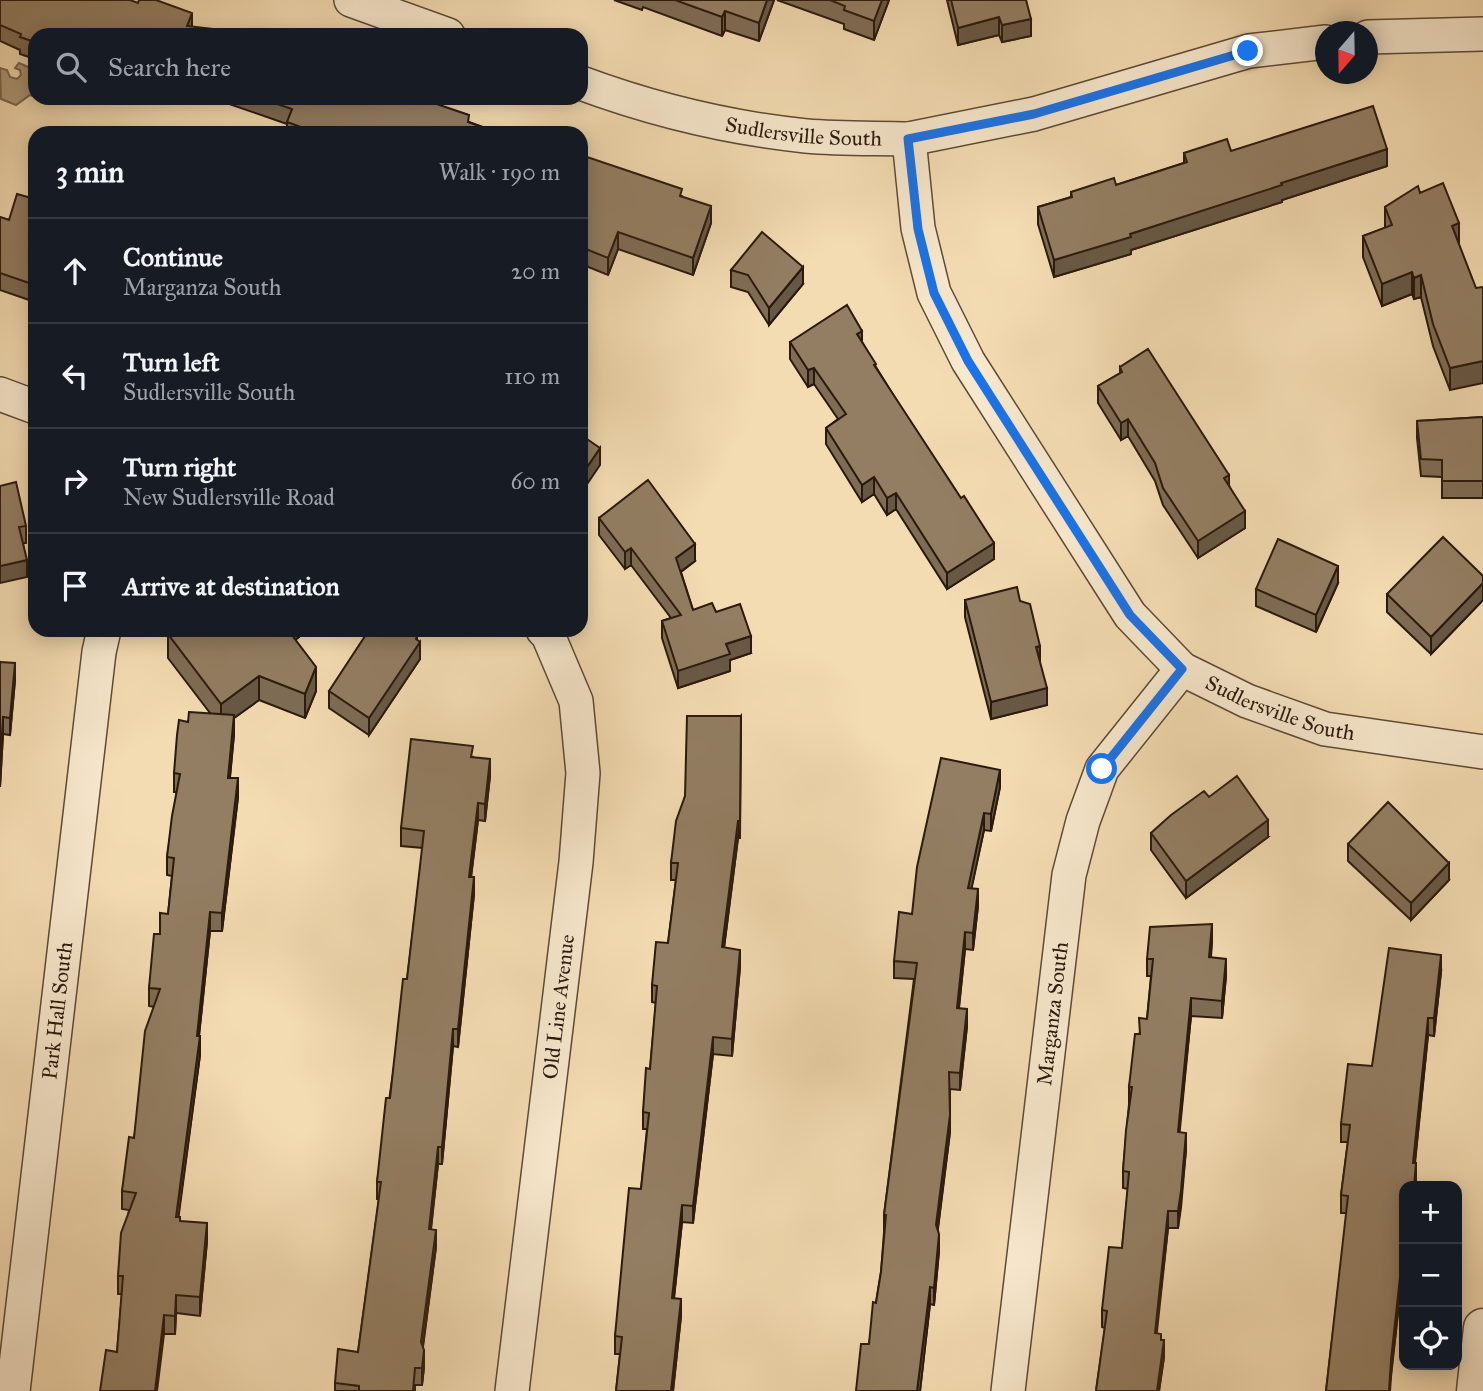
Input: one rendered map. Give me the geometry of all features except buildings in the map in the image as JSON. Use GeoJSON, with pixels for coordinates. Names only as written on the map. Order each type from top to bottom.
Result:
{"type":"FeatureCollection","features":[{"type":"Feature","properties":{"kind":"street"},"geometry":{"type":"LineString","coordinates":[[351,0],[429,28]]}},
{"type":"Feature","properties":{"kind":"street"},"geometry":{"type":"LineString","coordinates":[[1378,37],[1483,34]]}},
{"type":"Feature","properties":{"kind":"street"},"geometry":{"type":"LineString","coordinates":[[908,139],[1034,114],[1248,51],[1315,43]]}},
{"type":"Feature","properties":{"kind":"street","name":"Sudlersville South"},"geometry":{"type":"LineString","coordinates":[[588,86],[625,99],[706,121],[807,136],[908,139],[918,229],[934,293],[968,361],[1130,615],[1182,669],[1247,701],[1325,729],[1483,752]]}},
{"type":"Feature","properties":{"kind":"street"},"geometry":{"type":"LineString","coordinates":[[0,394],[28,404]]}},
{"type":"Feature","properties":{"kind":"street","name":"Park Hall South"},"geometry":{"type":"LineString","coordinates":[[13,1391],[102,637]]}},
{"type":"Feature","properties":{"kind":"street","name":"Old Line Avenue"},"geometry":{"type":"LineString","coordinates":[[512,1391],[576,862],[583,773],[576,701],[549,637]]}},
{"type":"Feature","properties":{"kind":"street","name":"Marganza South"},"geometry":{"type":"LineString","coordinates":[[1007,1391],[1069,875],[1083,821],[1102,769],[1182,669]]}},
{"type":"Feature","properties":{"kind":"street"},"geometry":{"type":"LineString","coordinates":[[1476,1391],[1483,1328]]}},
{"type":"Feature","properties":{"kind":"shaded area"},"geometry":{"type":"Polygon","coordinates":[[[19,63],[28,67],[28,96],[16,105],[1,99],[0,68],[7,70],[10,77],[17,79],[21,75],[20,70],[15,68],[19,63]]]}},
{"type":"Feature","properties":{"kind":"route"},"geometry":{"type":"LineString","coordinates":[[1102,769],[1182,669],[1130,615],[968,361],[934,293],[918,229],[908,139],[1034,114],[1248,51]]}}]}
